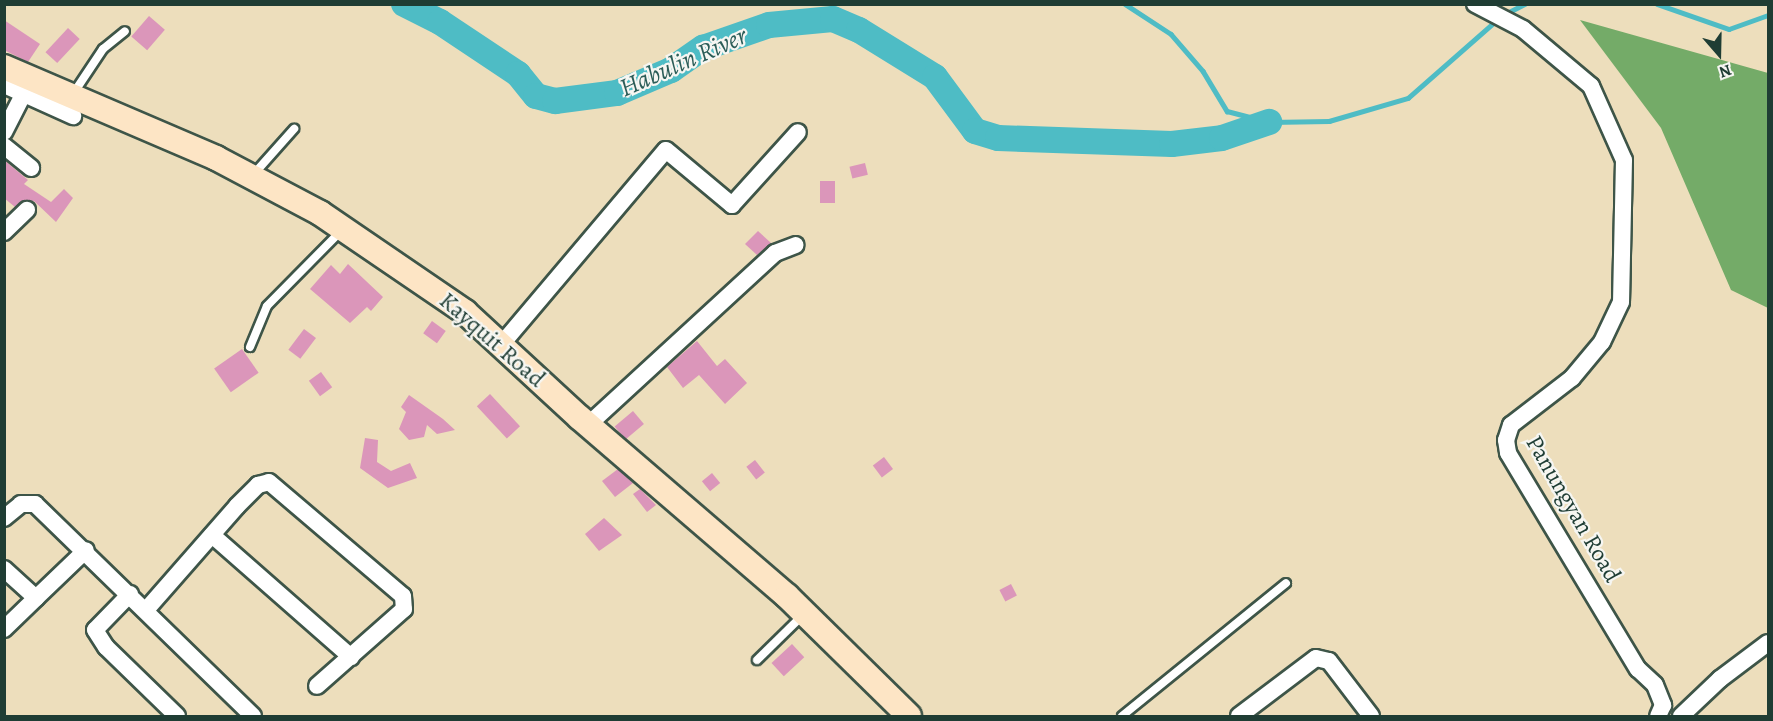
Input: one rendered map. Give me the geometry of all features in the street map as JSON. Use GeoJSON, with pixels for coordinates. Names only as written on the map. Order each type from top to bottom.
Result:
{"type":"FeatureCollection","features":[{"type":"Feature","properties":{"kind":"street","name":"Panungyan Road"},"geometry":{"type":"LineString","coordinates":[[1476,5],[1523,29],[1591,86],[1624,160],[1622,302],[1602,342],[1572,378],[1510,425],[1506,440],[1508,453],[1638,669],[1655,686],[1660,711]]}},
{"type":"Feature","properties":{"kind":"street","name":"Kayquit Road"},"geometry":{"type":"LineString","coordinates":[[4,67],[27,85],[251,177],[343,228],[465,312],[588,425],[804,613],[909,717]]}},
{"type":"Feature","properties":{"kind":"street"},"geometry":{"type":"LineString","coordinates":[[4,85],[27,85],[4,132]]}},
{"type":"Feature","properties":{"kind":"street"},"geometry":{"type":"LineString","coordinates":[[501,345],[666,150],[732,205],[798,132]]}},
{"type":"Feature","properties":{"kind":"street"},"geometry":{"type":"LineString","coordinates":[[4,146],[31,168]]}},
{"type":"Feature","properties":{"kind":"street"},"geometry":{"type":"LineString","coordinates":[[7,224],[27,210]]}},
{"type":"Feature","properties":{"kind":"street"},"geometry":{"type":"LineString","coordinates":[[588,425],[775,253],[796,245]]}},
{"type":"Feature","properties":{"kind":"street"},"geometry":{"type":"LineString","coordinates":[[146,610],[258,485],[268,482],[404,596],[404,609],[317,686]]}},
{"type":"Feature","properties":{"kind":"street"},"geometry":{"type":"LineString","coordinates":[[4,518],[21,504],[35,504],[86,550],[253,717]]}},
{"type":"Feature","properties":{"kind":"street"},"geometry":{"type":"LineString","coordinates":[[212,535],[351,657]]}},
{"type":"Feature","properties":{"kind":"street"},"geometry":{"type":"LineString","coordinates":[[4,629],[86,550]]}},
{"type":"Feature","properties":{"kind":"street"},"geometry":{"type":"LineString","coordinates":[[4,569],[36,598]]}},
{"type":"Feature","properties":{"kind":"street"},"geometry":{"type":"LineString","coordinates":[[130,594],[95,630],[100,640],[177,717]]}},
{"type":"Feature","properties":{"kind":"street"},"geometry":{"type":"LineString","coordinates":[[1660,711],[1680,717],[1720,679],[1768,643]]}},
{"type":"Feature","properties":{"kind":"street"},"geometry":{"type":"LineString","coordinates":[[1239,717],[1316,658],[1329,661],[1371,717]]}},
{"type":"Feature","properties":{"kind":"lane"},"geometry":{"type":"LineString","coordinates":[[73,105],[103,49],[125,31]]}},
{"type":"Feature","properties":{"kind":"lane"},"geometry":{"type":"LineString","coordinates":[[251,177],[294,129]]}},
{"type":"Feature","properties":{"kind":"lane"},"geometry":{"type":"LineString","coordinates":[[250,347],[267,306],[343,228]]}},
{"type":"Feature","properties":{"kind":"lane"},"geometry":{"type":"LineString","coordinates":[[1122,717],[1286,583]]}},
{"type":"Feature","properties":{"kind":"lane"},"geometry":{"type":"LineString","coordinates":[[757,660],[804,613]]}},
{"type":"Feature","properties":{"kind":"green space"},"geometry":{"type":"Polygon","coordinates":[[[1580,20],[1768,73],[1768,308],[1731,290],[1661,128],[1580,20]]]}},
{"type":"Feature","properties":{"kind":"building"},"geometry":{"type":"Polygon","coordinates":[[[149,16],[165,30],[147,50],[131,36],[149,16]]]}},
{"type":"Feature","properties":{"kind":"building"},"geometry":{"type":"Polygon","coordinates":[[[4,20],[40,44],[28,62],[4,50],[4,20]]]}},
{"type":"Feature","properties":{"kind":"building"},"geometry":{"type":"Polygon","coordinates":[[[68,28],[80,39],[57,63],[45,52],[68,28]]]}},
{"type":"Feature","properties":{"kind":"building"},"geometry":{"type":"Polygon","coordinates":[[[4,160],[28,180],[24,184],[51,202],[64,189],[73,198],[56,222],[34,201],[24,200],[15,207],[4,198],[4,160]]]}},
{"type":"Feature","properties":{"kind":"building"},"geometry":{"type":"Polygon","coordinates":[[[865,163],[868,175],[852,179],[849,167],[865,163]]]}},
{"type":"Feature","properties":{"kind":"building"},"geometry":{"type":"Polygon","coordinates":[[[820,181],[835,181],[835,203],[820,203],[820,181]]]}},
{"type":"Feature","properties":{"kind":"building"},"geometry":{"type":"Polygon","coordinates":[[[758,231],[771,243],[757,255],[745,244],[758,231]]]}},
{"type":"Feature","properties":{"kind":"building"},"geometry":{"type":"Polygon","coordinates":[[[348,264],[383,297],[371,311],[367,307],[350,323],[310,289],[331,265],[340,274],[348,264]]]}},
{"type":"Feature","properties":{"kind":"building"},"geometry":{"type":"Polygon","coordinates":[[[432,321],[446,331],[437,343],[423,333],[432,321]]]}},
{"type":"Feature","properties":{"kind":"building"},"geometry":{"type":"Polygon","coordinates":[[[304,329],[316,338],[300,359],[288,350],[304,329]]]}},
{"type":"Feature","properties":{"kind":"building"},"geometry":{"type":"Polygon","coordinates":[[[697,341],[717,366],[725,359],[747,383],[725,404],[699,375],[683,388],[667,367],[697,341]]]}},
{"type":"Feature","properties":{"kind":"building"},"geometry":{"type":"Polygon","coordinates":[[[242,349],[259,373],[231,392],[214,369],[242,349]]]}},
{"type":"Feature","properties":{"kind":"building"},"geometry":{"type":"Polygon","coordinates":[[[321,372],[332,387],[320,396],[309,381],[321,372]]]}},
{"type":"Feature","properties":{"kind":"building"},"geometry":{"type":"Polygon","coordinates":[[[490,394],[520,426],[507,438],[477,406],[490,394]]]}},
{"type":"Feature","properties":{"kind":"building"},"geometry":{"type":"Polygon","coordinates":[[[409,395],[455,430],[437,434],[427,425],[424,437],[409,440],[399,429],[406,412],[401,407],[409,395]]]}},
{"type":"Feature","properties":{"kind":"building"},"geometry":{"type":"Polygon","coordinates":[[[633,411],[644,424],[626,439],[615,426],[633,411]]]}},
{"type":"Feature","properties":{"kind":"building"},"geometry":{"type":"Polygon","coordinates":[[[365,438],[378,440],[377,462],[391,471],[410,463],[417,478],[388,488],[360,468],[365,438]]]}},
{"type":"Feature","properties":{"kind":"building"},"geometry":{"type":"Polygon","coordinates":[[[884,457],[893,469],[882,477],[873,465],[884,457]]]}},
{"type":"Feature","properties":{"kind":"building"},"geometry":{"type":"Polygon","coordinates":[[[755,460],[765,473],[756,479],[746,467],[755,460]]]}},
{"type":"Feature","properties":{"kind":"building"},"geometry":{"type":"Polygon","coordinates":[[[618,469],[633,483],[615,497],[602,481],[618,469]]]}},
{"type":"Feature","properties":{"kind":"building"},"geometry":{"type":"Polygon","coordinates":[[[712,473],[720,483],[710,491],[702,481],[712,473]]]}},
{"type":"Feature","properties":{"kind":"building"},"geometry":{"type":"Polygon","coordinates":[[[640,489],[656,505],[647,512],[633,494],[640,489]]]}},
{"type":"Feature","properties":{"kind":"building"},"geometry":{"type":"Polygon","coordinates":[[[604,518],[622,535],[599,551],[585,534],[604,518]]]}},
{"type":"Feature","properties":{"kind":"building"},"geometry":{"type":"Polygon","coordinates":[[[1011,584],[1017,596],[1005,601],[999,590],[1011,584]]]}},
{"type":"Feature","properties":{"kind":"building"},"geometry":{"type":"Polygon","coordinates":[[[792,644],[804,657],[784,676],[772,663],[792,644]]]}},
{"type":"Feature","properties":{"kind":"waterway","name":"Habulin River"},"geometry":{"type":"LineString","coordinates":[[404,4],[440,22],[518,74],[536,96],[555,101],[617,93],[671,70],[703,48],[769,25],[833,19],[859,30],[935,77],[975,131],[998,138],[1172,144],[1222,138],[1269,122]]}},
{"type":"Feature","properties":{"kind":"waterway"},"geometry":{"type":"LineString","coordinates":[[1125,4],[1171,34],[1203,71],[1227,111],[1269,122],[1329,121],[1408,98],[1498,19]]}},
{"type":"Feature","properties":{"kind":"waterway"},"geometry":{"type":"LineString","coordinates":[[1505,14],[1525,4]]}},
{"type":"Feature","properties":{"kind":"waterway"},"geometry":{"type":"LineString","coordinates":[[1657,4],[1729,29],[1768,15]]}}]}
